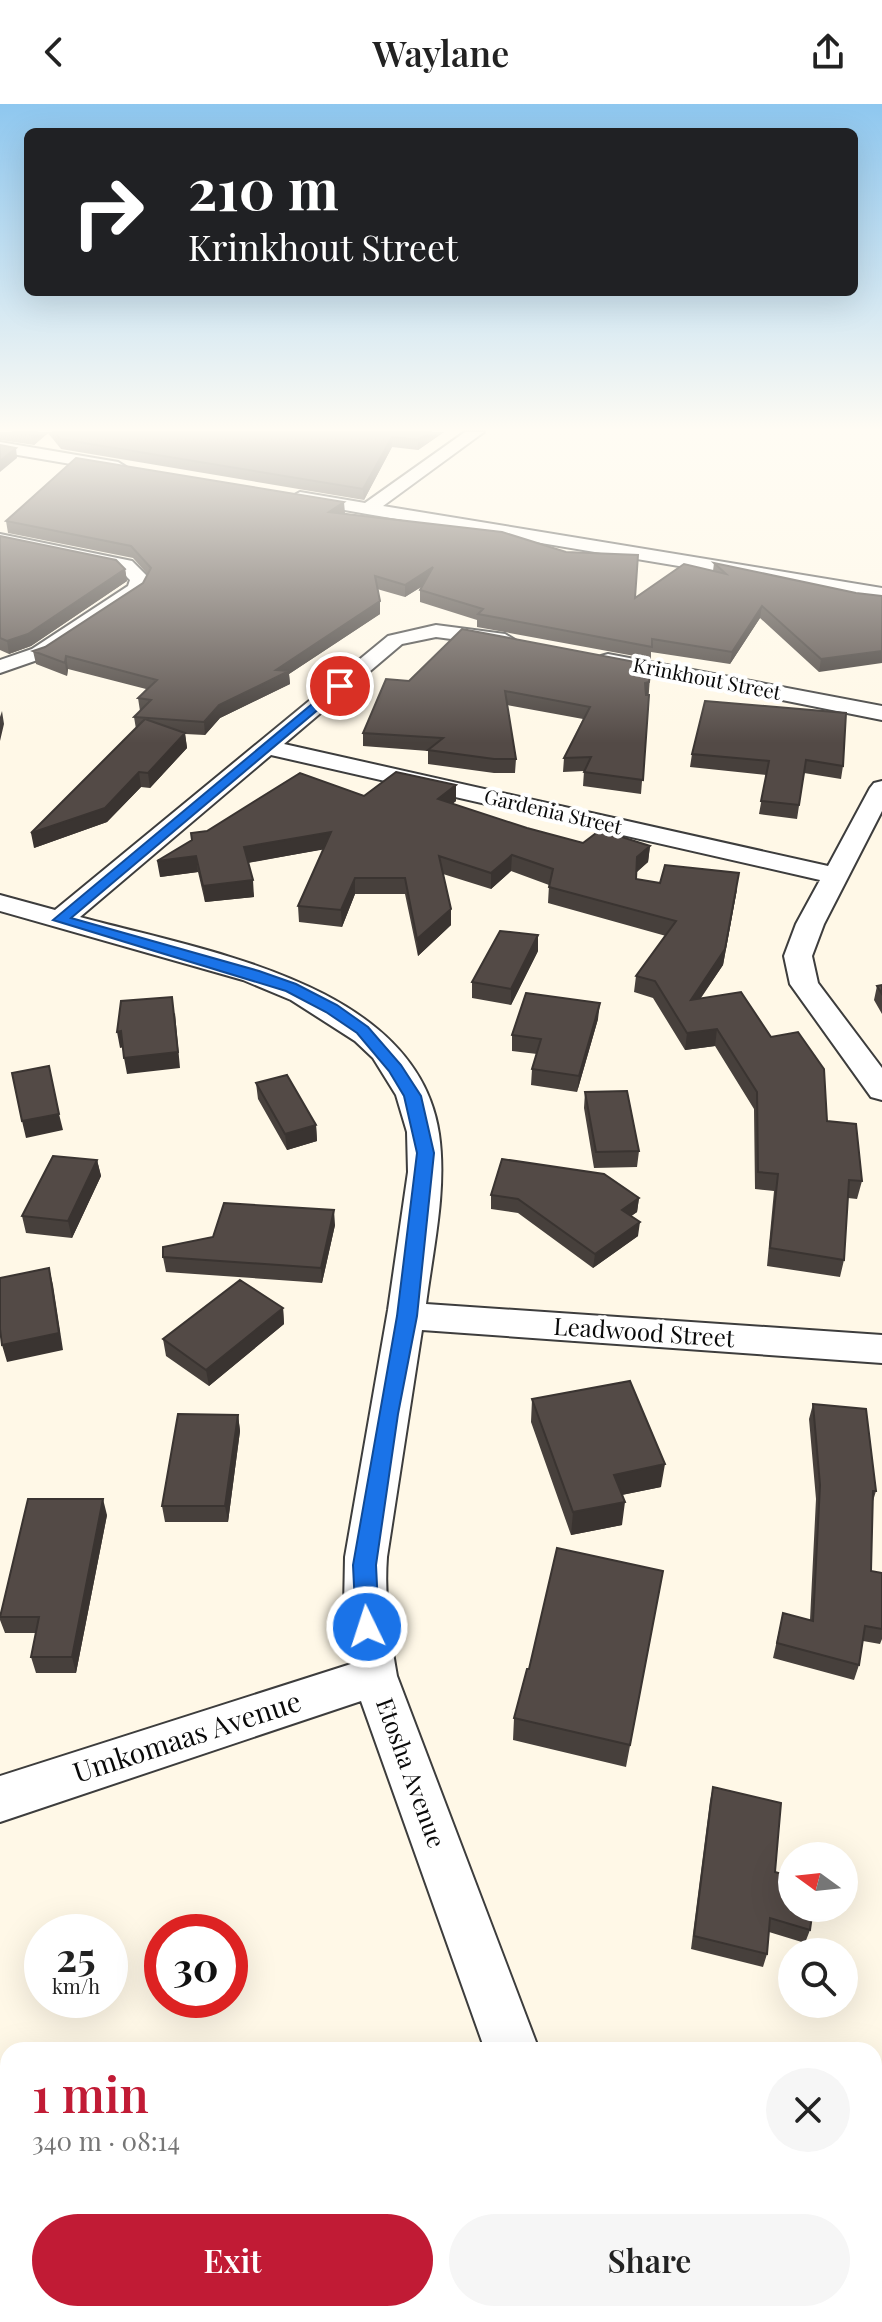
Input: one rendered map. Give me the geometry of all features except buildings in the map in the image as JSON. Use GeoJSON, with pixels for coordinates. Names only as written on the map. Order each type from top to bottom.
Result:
{"type":"FeatureCollection","features":[{"type":"Feature","properties":{"kind":"street"},"geometry":{"type":"LineString","coordinates":[[528,536],[882,594]]}},
{"type":"Feature","properties":{"kind":"street"},"geometry":{"type":"LineString","coordinates":[[0,539],[125,565],[140,579],[136,589],[39,653],[0,667]]}},
{"type":"Feature","properties":{"kind":"street"},"geometry":{"type":"LineString","coordinates":[[60,920],[387,646],[419,631],[447,630],[520,643]]}},
{"type":"Feature","properties":{"kind":"street","name":"Krinkhout Street"},"geometry":{"type":"LineString","coordinates":[[582,655],[882,713]]}},
{"type":"Feature","properties":{"kind":"street","name":"Gardenia Street"},"geometry":{"type":"LineString","coordinates":[[269,748],[837,876]]}},
{"type":"Feature","properties":{"kind":"street"},"geometry":{"type":"LineString","coordinates":[[882,788],[799,950],[799,972],[811,995],[882,1090]]}},
{"type":"Feature","properties":{"kind":"street","name":"Etosha Avenue"},"geometry":{"type":"LineString","coordinates":[[0,903],[253,974],[291,988],[331,1008],[362,1030],[379,1046],[412,1096],[425,1153],[407,1316],[388,1414],[365,1565],[366,1614],[375,1676],[509,2042]]}},
{"type":"Feature","properties":{"kind":"street","name":"Leadwood Street"},"geometry":{"type":"LineString","coordinates":[[407,1316],[882,1349]]}},
{"type":"Feature","properties":{"kind":"street","name":"Umkomaas Avenue"},"geometry":{"type":"LineString","coordinates":[[0,1799],[375,1676]]}},
{"type":"Feature","properties":{"kind":"route"},"geometry":{"type":"LineString","coordinates":[[340,686],[60,920],[253,974],[331,1008],[379,1046],[412,1096],[425,1153],[420,1217],[407,1316],[388,1414],[365,1565],[367,1627]]}}]}
